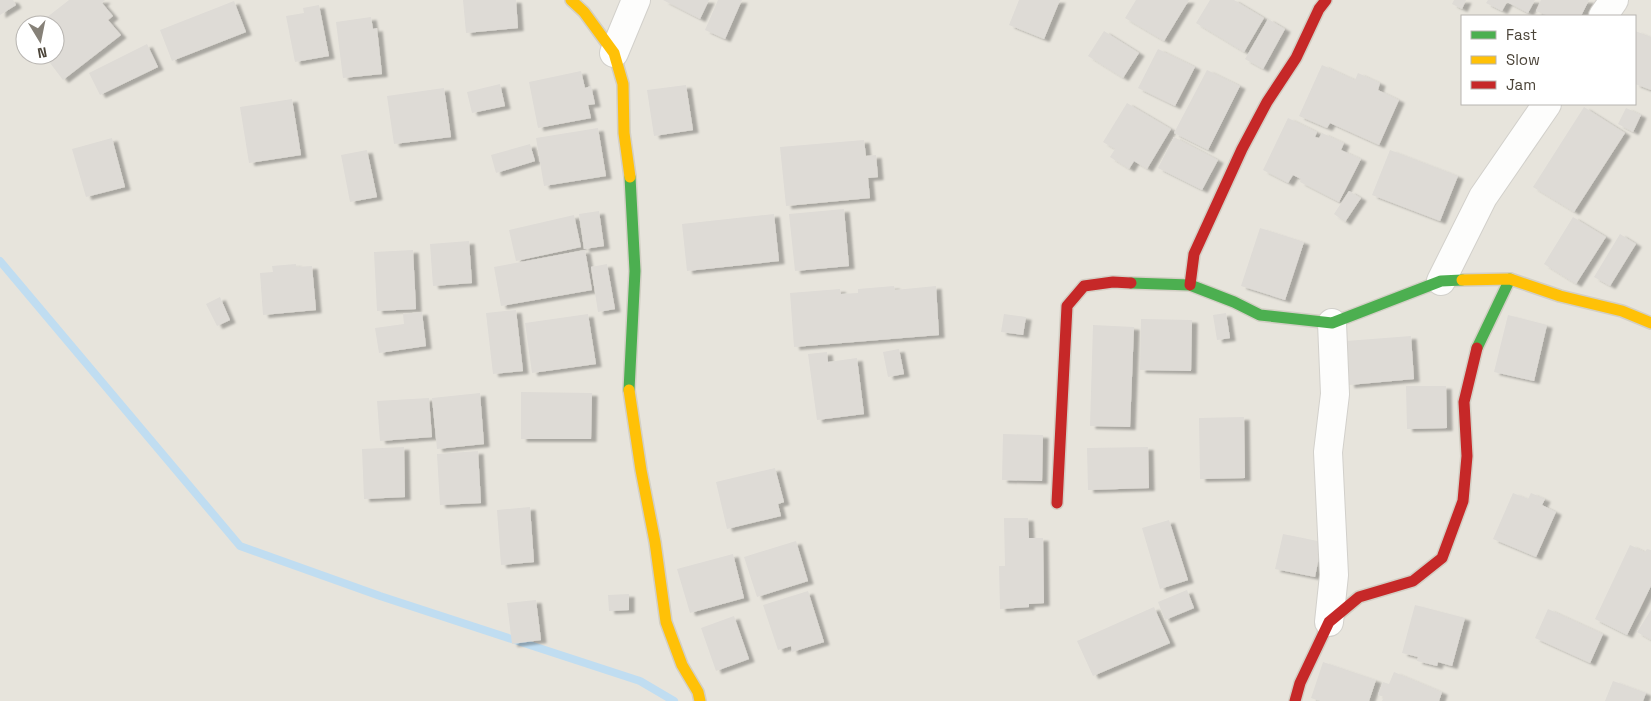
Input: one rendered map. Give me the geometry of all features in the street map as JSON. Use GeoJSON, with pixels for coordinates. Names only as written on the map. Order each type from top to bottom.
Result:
{"type":"FeatureCollection","features":[{"type":"Feature","properties":{"kind":"street"},"geometry":{"type":"LineString","coordinates":[[571,0],[584,12],[614,54],[623,84],[624,133],[630,179],[635,271],[629,392],[655,542],[666,622],[682,665],[698,692],[700,701]]}},
{"type":"Feature","properties":{"kind":"street"},"geometry":{"type":"LineString","coordinates":[[614,54],[636,0]]}},
{"type":"Feature","properties":{"kind":"street"},"geometry":{"type":"LineString","coordinates":[[1190,284],[1194,254],[1242,150],[1267,102],[1296,58],[1319,9],[1326,0]]}},
{"type":"Feature","properties":{"kind":"street"},"geometry":{"type":"LineString","coordinates":[[1604,15],[1614,0]]}},
{"type":"Feature","properties":{"kind":"street"},"geometry":{"type":"LineString","coordinates":[[1441,281],[1483,196],[1546,105]]}},
{"type":"Feature","properties":{"kind":"street"},"geometry":{"type":"LineString","coordinates":[[1057,503],[1067,306],[1084,286],[1114,282],[1190,284],[1260,315],[1332,323],[1441,281],[1510,280],[1560,296],[1622,311],[1651,323]]}},
{"type":"Feature","properties":{"kind":"street"},"geometry":{"type":"LineString","coordinates":[[1329,622],[1359,597],[1389,586],[1413,582],[1442,558],[1463,501],[1467,456],[1464,402],[1476,348],[1510,280]]}},
{"type":"Feature","properties":{"kind":"street"},"geometry":{"type":"LineString","coordinates":[[1294,701],[1300,683],[1329,622],[1334,575],[1328,452],[1335,394],[1332,323]]}},
{"type":"Feature","properties":{"kind":"shaded area"},"geometry":{"type":"Polygon","coordinates":[[[0,0],[1651,0],[1651,701],[0,701],[0,0]]]}},
{"type":"Feature","properties":{"kind":"building"},"geometry":{"type":"Polygon","coordinates":[[[0,0],[13,0],[16,5],[0,15],[0,0]]]}},
{"type":"Feature","properties":{"kind":"building"},"geometry":{"type":"Polygon","coordinates":[[[69,0],[105,0],[102,3],[113,16],[108,20],[121,35],[63,80],[52,65],[65,65],[65,15],[50,15],[69,0]]]}},
{"type":"Feature","properties":{"kind":"building"},"geometry":{"type":"Polygon","coordinates":[[[463,0],[516,0],[518,28],[466,33],[463,0]]]}},
{"type":"Feature","properties":{"kind":"building"},"geometry":{"type":"Polygon","coordinates":[[[663,0],[709,0],[700,19],[663,0]]]}},
{"type":"Feature","properties":{"kind":"building"},"geometry":{"type":"Polygon","coordinates":[[[718,0],[742,0],[725,39],[705,30],[718,0]]]}},
{"type":"Feature","properties":{"kind":"building"},"geometry":{"type":"Polygon","coordinates":[[[1019,0],[1060,0],[1044,39],[1009,25],[1019,0]]]}},
{"type":"Feature","properties":{"kind":"building"},"geometry":{"type":"Polygon","coordinates":[[[1136,0],[1189,0],[1164,41],[1125,18],[1136,0]]]}},
{"type":"Feature","properties":{"kind":"building"},"geometry":{"type":"Polygon","coordinates":[[[1210,0],[1234,0],[1264,18],[1244,52],[1196,23],[1210,0]]]}},
{"type":"Feature","properties":{"kind":"building"},"geometry":{"type":"Polygon","coordinates":[[[1454,0],[1466,0],[1462,9],[1452,4],[1454,0]]]}},
{"type":"Feature","properties":{"kind":"building"},"geometry":{"type":"Polygon","coordinates":[[[1488,0],[1535,0],[1528,13],[1507,2],[1502,11],[1486,3],[1488,0]]]}},
{"type":"Feature","properties":{"kind":"building"},"geometry":{"type":"Polygon","coordinates":[[[1541,0],[1589,0],[1582,15],[1546,15],[1536,11],[1541,0]]]}},
{"type":"Feature","properties":{"kind":"building"},"geometry":{"type":"Polygon","coordinates":[[[234,1],[246,32],[172,61],[160,30],[234,1]]]}},
{"type":"Feature","properties":{"kind":"building"},"geometry":{"type":"Polygon","coordinates":[[[319,5],[329,56],[295,62],[286,16],[304,13],[303,8],[319,5]]]}},
{"type":"Feature","properties":{"kind":"building"},"geometry":{"type":"Polygon","coordinates":[[[371,17],[373,29],[377,28],[382,74],[343,78],[336,22],[371,17]]]}},
{"type":"Feature","properties":{"kind":"building"},"geometry":{"type":"Polygon","coordinates":[[[1268,19],[1285,29],[1263,69],[1245,59],[1268,19]]]}},
{"type":"Feature","properties":{"kind":"building"},"geometry":{"type":"Polygon","coordinates":[[[1104,31],[1139,53],[1123,78],[1088,56],[1104,31]]]}},
{"type":"Feature","properties":{"kind":"building"},"geometry":{"type":"Polygon","coordinates":[[[1636,31],[1651,37],[1651,90],[1636,84],[1636,31]]]}},
{"type":"Feature","properties":{"kind":"building"},"geometry":{"type":"Polygon","coordinates":[[[147,44],[158,67],[100,95],[89,73],[147,44]]]}},
{"type":"Feature","properties":{"kind":"building"},"geometry":{"type":"Polygon","coordinates":[[[1158,49],[1195,67],[1175,106],[1138,88],[1158,49]]]}},
{"type":"Feature","properties":{"kind":"building"},"geometry":{"type":"Polygon","coordinates":[[[1322,65],[1355,80],[1358,73],[1380,83],[1378,90],[1399,100],[1379,145],[1330,123],[1327,128],[1299,116],[1322,65]]]}},
{"type":"Feature","properties":{"kind":"building"},"geometry":{"type":"Polygon","coordinates":[[[1207,70],[1240,86],[1208,150],[1174,133],[1207,70]]]}},
{"type":"Feature","properties":{"kind":"building"},"geometry":{"type":"Polygon","coordinates":[[[581,71],[585,88],[591,86],[595,104],[588,105],[591,118],[538,128],[529,82],[581,71]]]}},
{"type":"Feature","properties":{"kind":"building"},"geometry":{"type":"Polygon","coordinates":[[[500,84],[505,106],[472,113],[467,92],[500,84]]]}},
{"type":"Feature","properties":{"kind":"building"},"geometry":{"type":"Polygon","coordinates":[[[686,85],[693,130],[654,136],[647,90],[686,85]]]}},
{"type":"Feature","properties":{"kind":"building"},"geometry":{"type":"Polygon","coordinates":[[[444,88],[451,137],[394,144],[387,96],[444,88]]]}},
{"type":"Feature","properties":{"kind":"building"},"geometry":{"type":"Polygon","coordinates":[[[292,99],[301,155],[249,163],[240,107],[292,99]]]}},
{"type":"Feature","properties":{"kind":"building"},"geometry":{"type":"Polygon","coordinates":[[[1127,103],[1171,129],[1147,169],[1134,161],[1129,169],[1110,157],[1115,149],[1103,142],[1127,103]]]}},
{"type":"Feature","properties":{"kind":"building"},"geometry":{"type":"Polygon","coordinates":[[[1584,107],[1625,133],[1574,212],[1533,187],[1584,107]]]}},
{"type":"Feature","properties":{"kind":"building"},"geometry":{"type":"Polygon","coordinates":[[[1626,108],[1641,115],[1633,132],[1618,124],[1626,108]]]}},
{"type":"Feature","properties":{"kind":"building"},"geometry":{"type":"Polygon","coordinates":[[[1288,118],[1317,132],[1315,137],[1319,138],[1322,133],[1344,143],[1341,150],[1361,159],[1339,202],[1300,182],[1301,179],[1293,175],[1288,183],[1263,170],[1288,118]]]}},
{"type":"Feature","properties":{"kind":"building"},"geometry":{"type":"Polygon","coordinates":[[[598,128],[606,176],[544,186],[536,138],[598,128]]]}},
{"type":"Feature","properties":{"kind":"building"},"geometry":{"type":"Polygon","coordinates":[[[1174,137],[1218,160],[1202,190],[1158,168],[1174,137]]]}},
{"type":"Feature","properties":{"kind":"building"},"geometry":{"type":"Polygon","coordinates":[[[112,138],[125,187],[86,197],[72,149],[112,138]]]}},
{"type":"Feature","properties":{"kind":"building"},"geometry":{"type":"Polygon","coordinates":[[[864,140],[866,156],[876,155],[878,177],[868,178],[870,198],[786,206],[780,147],[864,140]]]}},
{"type":"Feature","properties":{"kind":"building"},"geometry":{"type":"Polygon","coordinates":[[[530,144],[535,161],[496,173],[491,155],[530,144]]]}},
{"type":"Feature","properties":{"kind":"building"},"geometry":{"type":"Polygon","coordinates":[[[367,150],[377,197],[350,202],[341,155],[367,150]]]}},
{"type":"Feature","properties":{"kind":"building"},"geometry":{"type":"Polygon","coordinates":[[[1390,150],[1458,176],[1440,221],[1372,195],[1390,150]]]}},
{"type":"Feature","properties":{"kind":"building"},"geometry":{"type":"Polygon","coordinates":[[[1349,191],[1361,198],[1345,222],[1334,214],[1349,191]]]}},
{"type":"Feature","properties":{"kind":"building"},"geometry":{"type":"Polygon","coordinates":[[[844,209],[849,266],[795,271],[789,214],[844,209]]]}},
{"type":"Feature","properties":{"kind":"building"},"geometry":{"type":"Polygon","coordinates":[[[599,211],[604,246],[584,249],[579,214],[599,211]]]}},
{"type":"Feature","properties":{"kind":"building"},"geometry":{"type":"Polygon","coordinates":[[[774,214],[779,261],[687,271],[682,224],[774,214]]]}},
{"type":"Feature","properties":{"kind":"building"},"geometry":{"type":"Polygon","coordinates":[[[574,215],[581,247],[516,261],[509,230],[574,215]]]}},
{"type":"Feature","properties":{"kind":"building"},"geometry":{"type":"Polygon","coordinates":[[[1573,217],[1606,237],[1576,284],[1544,264],[1573,217]]]}},
{"type":"Feature","properties":{"kind":"building"},"geometry":{"type":"Polygon","coordinates":[[[1260,228],[1304,242],[1285,300],[1241,286],[1260,228]]]}},
{"type":"Feature","properties":{"kind":"building"},"geometry":{"type":"Polygon","coordinates":[[[1620,234],[1636,244],[1610,286],[1594,277],[1620,234]]]}},
{"type":"Feature","properties":{"kind":"building"},"geometry":{"type":"Polygon","coordinates":[[[469,241],[472,283],[433,286],[430,244],[469,241]]]}},
{"type":"Feature","properties":{"kind":"building"},"geometry":{"type":"Polygon","coordinates":[[[413,250],[416,309],[377,311],[374,252],[413,250]]]}},
{"type":"Feature","properties":{"kind":"building"},"geometry":{"type":"Polygon","coordinates":[[[585,250],[592,290],[501,306],[494,267],[585,250]]]}},
{"type":"Feature","properties":{"kind":"building"},"geometry":{"type":"Polygon","coordinates":[[[296,264],[296,267],[312,266],[316,310],[263,315],[260,273],[273,272],[272,266],[296,264]]]}},
{"type":"Feature","properties":{"kind":"building"},"geometry":{"type":"Polygon","coordinates":[[[607,264],[615,309],[598,312],[591,267],[607,264]]]}},
{"type":"Feature","properties":{"kind":"building"},"geometry":{"type":"Polygon","coordinates":[[[894,286],[895,290],[936,286],[939,335],[794,347],[790,293],[840,289],[841,294],[858,293],[858,289],[894,286]]]}},
{"type":"Feature","properties":{"kind":"building"},"geometry":{"type":"Polygon","coordinates":[[[220,297],[230,320],[217,326],[206,304],[220,297]]]}},
{"type":"Feature","properties":{"kind":"building"},"geometry":{"type":"Polygon","coordinates":[[[516,310],[523,371],[493,374],[486,313],[516,310]]]}},
{"type":"Feature","properties":{"kind":"building"},"geometry":{"type":"Polygon","coordinates":[[[422,312],[426,346],[379,353],[375,328],[404,324],[403,314],[422,312]]]}},
{"type":"Feature","properties":{"kind":"building"},"geometry":{"type":"Polygon","coordinates":[[[1226,313],[1230,338],[1217,340],[1213,315],[1226,313]]]}},
{"type":"Feature","properties":{"kind":"building"},"geometry":{"type":"Polygon","coordinates":[[[588,314],[596,364],[532,373],[525,323],[588,314]]]}},
{"type":"Feature","properties":{"kind":"building"},"geometry":{"type":"Polygon","coordinates":[[[1004,314],[1026,317],[1023,335],[1001,332],[1004,314]]]}},
{"type":"Feature","properties":{"kind":"building"},"geometry":{"type":"Polygon","coordinates":[[[1508,315],[1547,325],[1534,381],[1494,372],[1508,315]]]}},
{"type":"Feature","properties":{"kind":"building"},"geometry":{"type":"Polygon","coordinates":[[[1141,319],[1192,320],[1191,371],[1140,370],[1141,319]]]}},
{"type":"Feature","properties":{"kind":"building"},"geometry":{"type":"Polygon","coordinates":[[[1093,325],[1134,327],[1130,427],[1090,426],[1093,325]]]}},
{"type":"Feature","properties":{"kind":"building"},"geometry":{"type":"Polygon","coordinates":[[[1411,336],[1414,379],[1349,385],[1346,341],[1411,336]]]}},
{"type":"Feature","properties":{"kind":"building"},"geometry":{"type":"Polygon","coordinates":[[[899,349],[904,374],[888,377],[883,352],[899,349]]]}},
{"type":"Feature","properties":{"kind":"building"},"geometry":{"type":"Polygon","coordinates":[[[827,352],[828,362],[857,358],[864,414],[817,420],[808,354],[827,352]]]}},
{"type":"Feature","properties":{"kind":"building"},"geometry":{"type":"Polygon","coordinates":[[[1406,386],[1446,386],[1447,428],[1407,429],[1406,386]]]}},
{"type":"Feature","properties":{"kind":"building"},"geometry":{"type":"Polygon","coordinates":[[[521,392],[592,393],[591,439],[521,439],[521,392]]]}},
{"type":"Feature","properties":{"kind":"building"},"geometry":{"type":"Polygon","coordinates":[[[480,393],[484,444],[437,449],[432,398],[480,393]]]}},
{"type":"Feature","properties":{"kind":"building"},"geometry":{"type":"Polygon","coordinates":[[[429,398],[432,437],[380,441],[377,401],[429,398]]]}},
{"type":"Feature","properties":{"kind":"building"},"geometry":{"type":"Polygon","coordinates":[[[1244,417],[1245,478],[1200,479],[1199,418],[1244,417]]]}},
{"type":"Feature","properties":{"kind":"building"},"geometry":{"type":"Polygon","coordinates":[[[1003,434],[1043,435],[1042,481],[1002,480],[1003,434]]]}},
{"type":"Feature","properties":{"kind":"building"},"geometry":{"type":"Polygon","coordinates":[[[404,447],[405,497],[364,499],[362,449],[404,447]]]}},
{"type":"Feature","properties":{"kind":"building"},"geometry":{"type":"Polygon","coordinates":[[[1148,447],[1149,488],[1088,490],[1087,448],[1148,447]]]}},
{"type":"Feature","properties":{"kind":"building"},"geometry":{"type":"Polygon","coordinates":[[[478,451],[481,503],[440,505],[437,454],[478,451]]]}},
{"type":"Feature","properties":{"kind":"building"},"geometry":{"type":"Polygon","coordinates":[[[775,468],[784,502],[778,504],[781,516],[727,529],[716,482],[775,468]]]}},
{"type":"Feature","properties":{"kind":"building"},"geometry":{"type":"Polygon","coordinates":[[[1513,493],[1528,499],[1531,493],[1545,499],[1542,505],[1556,512],[1536,557],[1493,539],[1513,493]]]}},
{"type":"Feature","properties":{"kind":"building"},"geometry":{"type":"Polygon","coordinates":[[[530,507],[534,562],[501,565],[497,510],[530,507]]]}},
{"type":"Feature","properties":{"kind":"building"},"geometry":{"type":"Polygon","coordinates":[[[1004,518],[1028,518],[1029,538],[1043,538],[1044,603],[1029,604],[1029,607],[1000,609],[999,566],[1005,566],[1004,518]]]}},
{"type":"Feature","properties":{"kind":"building"},"geometry":{"type":"Polygon","coordinates":[[[1169,520],[1188,580],[1160,589],[1142,528],[1169,520]]]}},
{"type":"Feature","properties":{"kind":"building"},"geometry":{"type":"Polygon","coordinates":[[[1283,534],[1322,542],[1315,577],[1275,569],[1283,534]]]}},
{"type":"Feature","properties":{"kind":"building"},"geometry":{"type":"Polygon","coordinates":[[[796,541],[808,581],[757,597],[744,557],[796,541]]]}},
{"type":"Feature","properties":{"kind":"building"},"geometry":{"type":"Polygon","coordinates":[[[1630,545],[1645,552],[1647,549],[1651,550],[1651,586],[1627,635],[1595,619],[1630,545]]]}},
{"type":"Feature","properties":{"kind":"building"},"geometry":{"type":"Polygon","coordinates":[[[733,554],[744,598],[690,613],[677,569],[733,554]]]}},
{"type":"Feature","properties":{"kind":"building"},"geometry":{"type":"Polygon","coordinates":[[[1187,590],[1194,608],[1165,620],[1158,602],[1187,590]]]}},
{"type":"Feature","properties":{"kind":"building"},"geometry":{"type":"Polygon","coordinates":[[[808,591],[824,642],[792,652],[791,646],[778,650],[763,605],[808,591]]]}},
{"type":"Feature","properties":{"kind":"building"},"geometry":{"type":"Polygon","coordinates":[[[629,594],[629,610],[609,611],[608,595],[629,594]]]}},
{"type":"Feature","properties":{"kind":"building"},"geometry":{"type":"Polygon","coordinates":[[[536,600],[541,640],[512,644],[507,603],[536,600]]]}},
{"type":"Feature","properties":{"kind":"building"},"geometry":{"type":"Polygon","coordinates":[[[1415,605],[1465,618],[1452,666],[1438,662],[1437,666],[1417,661],[1418,657],[1402,653],[1415,605]]]}},
{"type":"Feature","properties":{"kind":"building"},"geometry":{"type":"Polygon","coordinates":[[[1154,607],[1170,643],[1093,676],[1077,641],[1154,607]]]}},
{"type":"Feature","properties":{"kind":"building"},"geometry":{"type":"Polygon","coordinates":[[[1548,609],[1603,634],[1590,663],[1535,638],[1548,609]]]}},
{"type":"Feature","properties":{"kind":"building"},"geometry":{"type":"Polygon","coordinates":[[[1651,610],[1651,640],[1637,632],[1651,610]]]}},
{"type":"Feature","properties":{"kind":"building"},"geometry":{"type":"Polygon","coordinates":[[[734,616],[749,659],[716,671],[701,628],[734,616]]]}},
{"type":"Feature","properties":{"kind":"building"},"geometry":{"type":"Polygon","coordinates":[[[1323,662],[1376,680],[1369,701],[1320,701],[1311,698],[1323,662]]]}},
{"type":"Feature","properties":{"kind":"building"},"geometry":{"type":"Polygon","coordinates":[[[1394,672],[1442,692],[1439,701],[1382,701],[1384,697],[1378,695],[1383,682],[1389,684],[1394,672]]]}},
{"type":"Feature","properties":{"kind":"building"},"geometry":{"type":"Polygon","coordinates":[[[1613,681],[1646,693],[1643,701],[1605,701],[1613,681]]]}},
{"type":"Feature","properties":{"kind":"waterway"},"geometry":{"type":"LineString","coordinates":[[0,261],[240,546],[380,596],[640,681],[674,701]]}},
{"type":"Feature","properties":{"kind":"traffic: fast"},"geometry":{"type":"LineString","coordinates":[[629,390],[635,271],[630,177]]}},
{"type":"Feature","properties":{"kind":"traffic: fast"},"geometry":{"type":"LineString","coordinates":[[1477,348],[1510,279]]}},
{"type":"Feature","properties":{"kind":"traffic: fast"},"geometry":{"type":"LineString","coordinates":[[1131,283],[1190,285],[1234,302],[1260,315],[1332,323],[1441,281],[1462,280]]}},
{"type":"Feature","properties":{"kind":"traffic: slow"},"geometry":{"type":"LineString","coordinates":[[571,0],[584,12],[614,53],[623,84],[624,133],[630,177]]}},
{"type":"Feature","properties":{"kind":"traffic: slow"},"geometry":{"type":"LineString","coordinates":[[1462,280],[1510,279],[1560,296],[1622,311],[1651,323]]}},
{"type":"Feature","properties":{"kind":"traffic: slow"},"geometry":{"type":"LineString","coordinates":[[629,390],[641,470],[655,542],[666,622],[682,665],[698,692],[700,701]]}},
{"type":"Feature","properties":{"kind":"traffic: jam"},"geometry":{"type":"LineString","coordinates":[[1190,285],[1194,254],[1242,149],[1267,102],[1296,58],[1319,9],[1326,0]]}},
{"type":"Feature","properties":{"kind":"traffic: jam"},"geometry":{"type":"LineString","coordinates":[[1057,503],[1067,306],[1084,286],[1113,282],[1131,283]]}},
{"type":"Feature","properties":{"kind":"traffic: jam"},"geometry":{"type":"LineString","coordinates":[[1295,701],[1300,683],[1329,622],[1359,597],[1413,581],[1442,558],[1463,501],[1467,456],[1464,402],[1477,348]]}}]}
